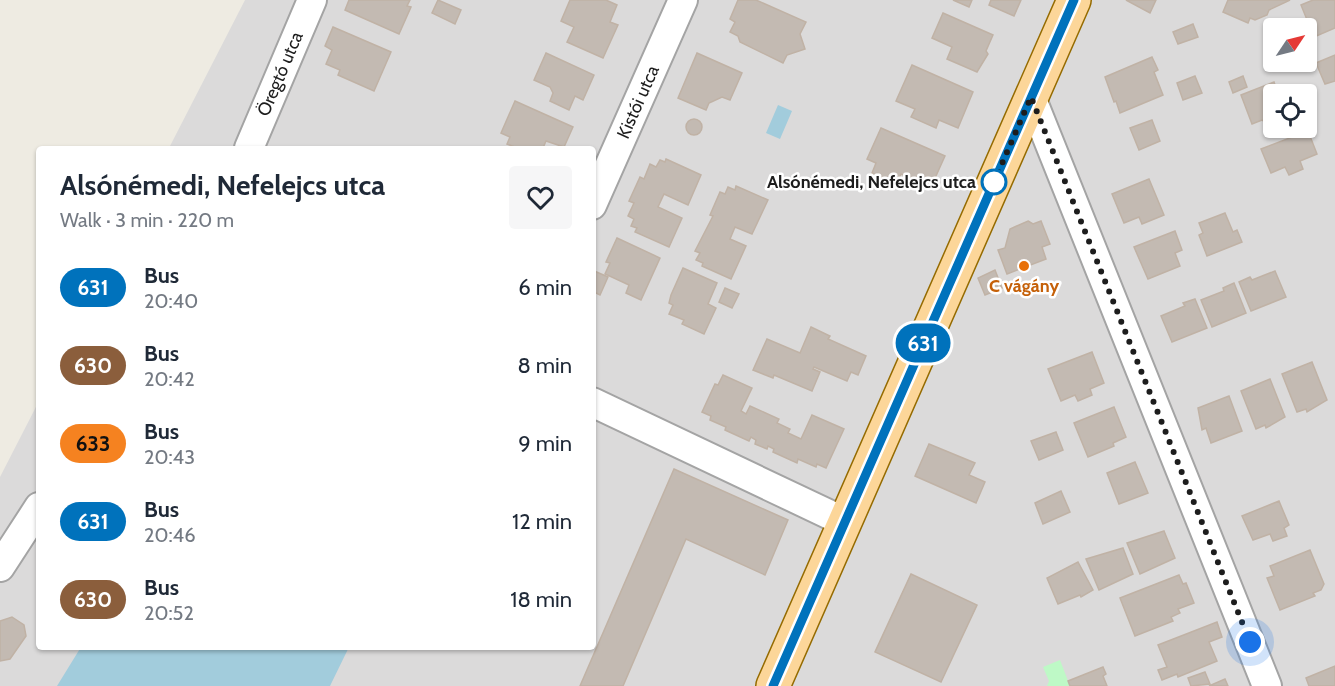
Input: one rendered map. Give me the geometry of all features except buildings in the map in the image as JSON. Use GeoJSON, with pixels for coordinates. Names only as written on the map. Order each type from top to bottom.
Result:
{"type":"FeatureCollection","features":[{"type":"Feature","properties":{"kind":"main road"},"geometry":{"type":"LineString","coordinates":[[773,686],[1074,0]]}},
{"type":"Feature","properties":{"kind":"street","name":"Öregtó utca"},"geometry":{"type":"LineString","coordinates":[[250,146],[312,0]]}},
{"type":"Feature","properties":{"kind":"street","name":"Kistói utca"},"geometry":{"type":"LineString","coordinates":[[596,196],[683,0]]}},
{"type":"Feature","properties":{"kind":"street"},"geometry":{"type":"LineString","coordinates":[[1031,97],[1267,686]]}},
{"type":"Feature","properties":{"kind":"street"},"geometry":{"type":"LineString","coordinates":[[596,404],[844,522]]}},
{"type":"Feature","properties":{"kind":"street"},"geometry":{"type":"LineString","coordinates":[[0,567],[36,512]]}},
{"type":"Feature","properties":{"kind":"shaded area"},"geometry":{"type":"Polygon","coordinates":[[[245,0],[1335,0],[1335,686],[0,686],[0,477],[36,407],[36,650],[596,650],[596,146],[170,146],[245,0]]]}},
{"type":"Feature","properties":{"kind":"green space"},"geometry":{"type":"Polygon","coordinates":[[[1060,660],[1070,686],[1047,686],[1049,681],[1043,667],[1060,660]]]}},
{"type":"Feature","properties":{"kind":"water"},"geometry":{"type":"Polygon","coordinates":[[[778,105],[792,111],[780,139],[766,133],[778,105]]]}},
{"type":"Feature","properties":{"kind":"water"},"geometry":{"type":"Polygon","coordinates":[[[79,650],[348,650],[330,686],[57,686],[79,650]]]}},
{"type":"Feature","properties":{"kind":"bus line","name":"631"},"geometry":{"type":"LineString","coordinates":[[773,686],[1074,0]]}},
{"type":"Feature","properties":{"kind":"place","name":"Alsónémedi, Nefelejcs utca"},"geometry":{"type":"Point","coordinates":[994,182]}},
{"type":"Feature","properties":{"kind":"place","name":"C vágány"},"geometry":{"type":"Point","coordinates":[1024,266]}},
{"type":"Feature","properties":{"kind":"route"},"geometry":{"type":"LineString","coordinates":[[994,182],[1031,97],[1250,642]]}}]}
